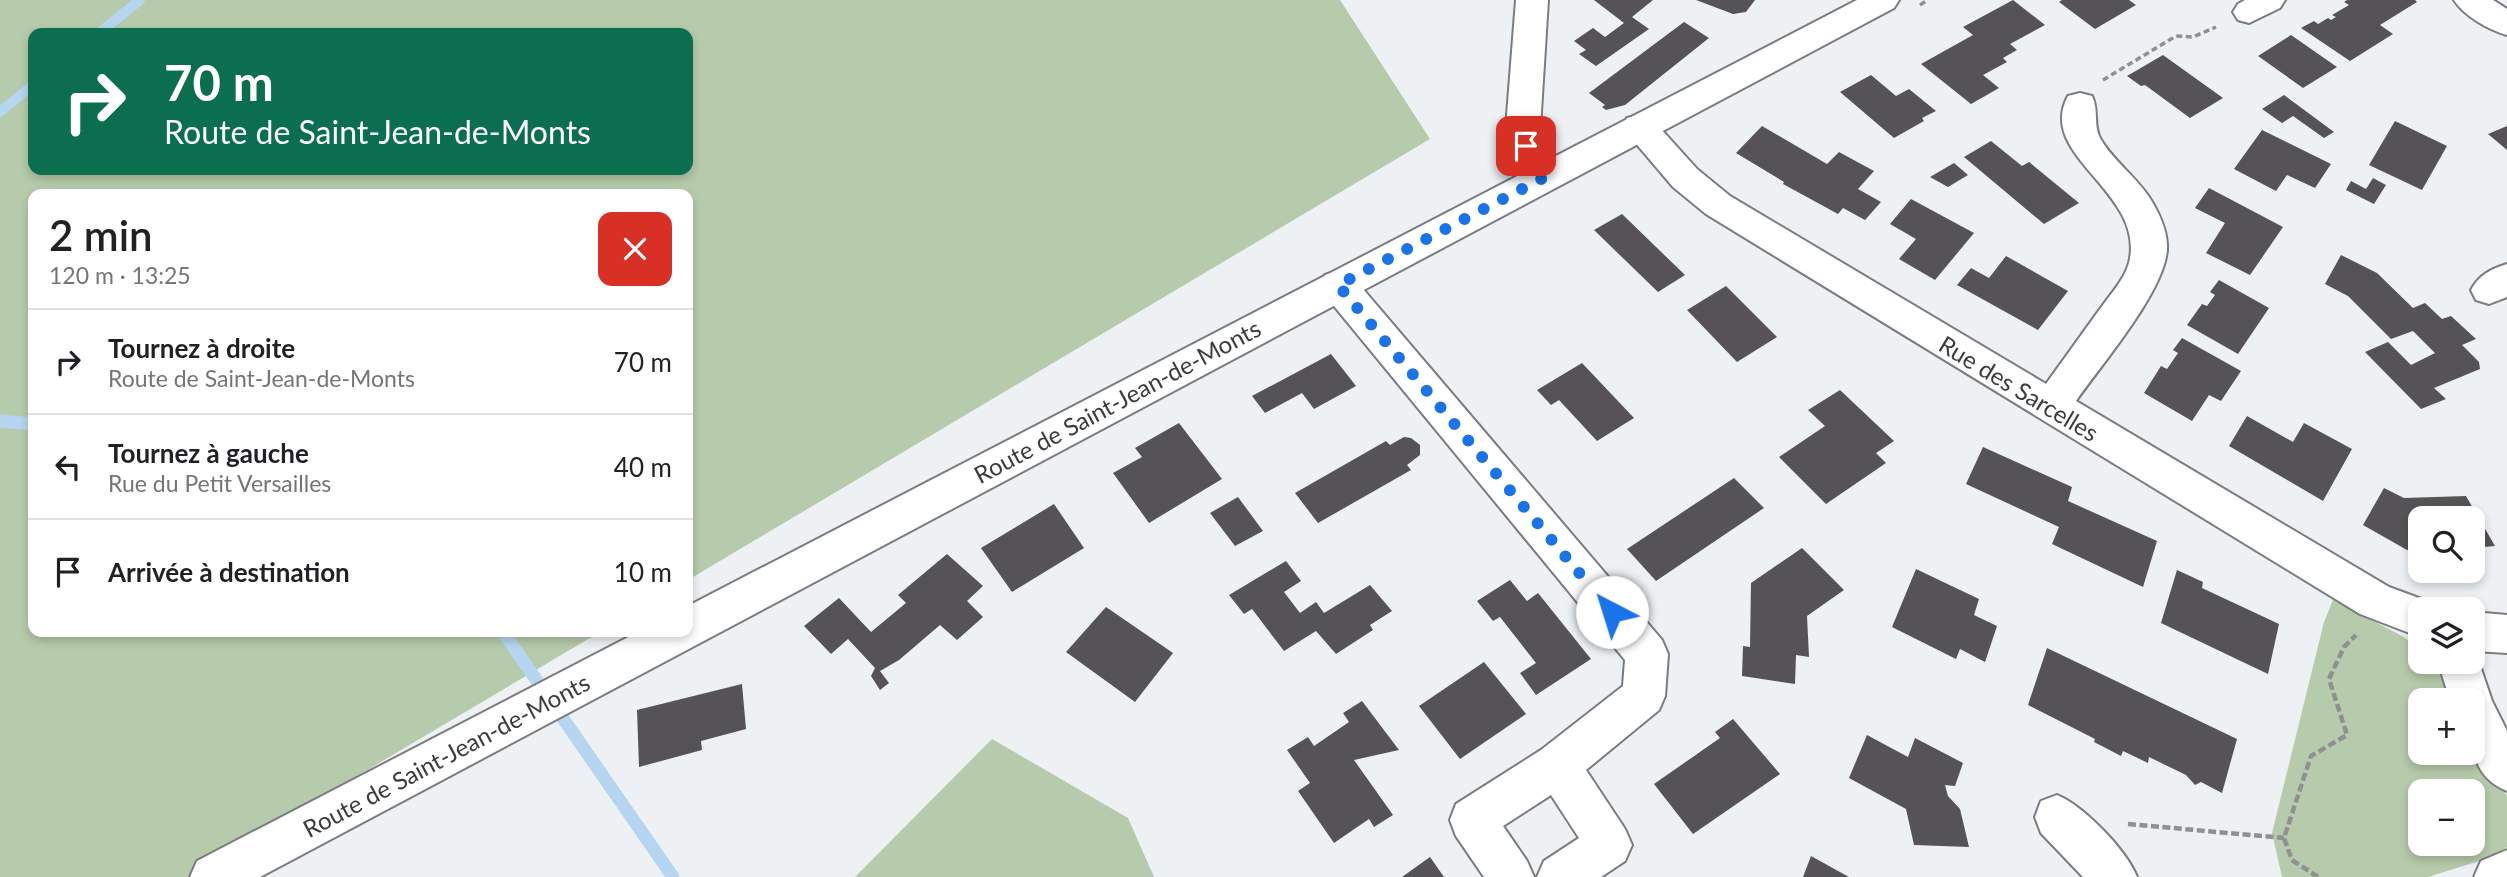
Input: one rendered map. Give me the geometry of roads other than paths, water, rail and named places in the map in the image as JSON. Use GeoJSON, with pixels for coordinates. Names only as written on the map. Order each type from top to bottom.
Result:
{"type":"FeatureCollection","features":[{"type":"Feature","properties":{"kind":"street"},"geometry":{"type":"LineString","coordinates":[[1532,0],[1523,128],[1526,146],[1547,176]]}},
{"type":"Feature","properties":{"kind":"street","name":"Route de Saint-Jean-de-Monts"},"geometry":{"type":"LineString","coordinates":[[693,624],[1883,0]]}},
{"type":"Feature","properties":{"kind":"street"},"geometry":{"type":"LineString","coordinates":[[2470,0],[2507,24]]}},
{"type":"Feature","properties":{"kind":"street"},"geometry":{"type":"LineString","coordinates":[[2050,407],[2149,265],[2150,243],[2146,222],[2133,197],[2091,151],[2081,135],[2080,105]]}},
{"type":"Feature","properties":{"kind":"street","name":"Rue des Sarcelles"},"geometry":{"type":"LineString","coordinates":[[1639,127],[1685,178],[1718,205],[2375,601],[2408,613]]}},
{"type":"Feature","properties":{"kind":"street"},"geometry":{"type":"LineString","coordinates":[[1338,285],[1647,654],[1644,696],[1557,765],[1472,820],[1511,877]]}},
{"type":"Feature","properties":{"kind":"street"},"geometry":{"type":"LineString","coordinates":[[2485,632],[2507,634]]}},
{"type":"Feature","properties":{"kind":"street","name":"Route de Saint-Jean-de-Monts"},"geometry":{"type":"LineString","coordinates":[[213,877],[669,637]]}},
{"type":"Feature","properties":{"kind":"street"},"geometry":{"type":"LineString","coordinates":[[2485,733],[2507,769]]}},
{"type":"Feature","properties":{"kind":"street"},"geometry":{"type":"LineString","coordinates":[[1557,765],[1609,845],[1560,877]]}},
{"type":"Feature","properties":{"kind":"street"},"geometry":{"type":"LineString","coordinates":[[2057,817],[2114,877]]}},
{"type":"Feature","properties":{"kind":"street"},"geometry":{"type":"LineString","coordinates":[[2497,877],[2507,873]]}},
{"type":"Feature","properties":{"kind":"waterway"},"geometry":{"type":"LineString","coordinates":[[105,28],[140,0]]}},
{"type":"Feature","properties":{"kind":"waterway"},"geometry":{"type":"LineString","coordinates":[[0,112],[28,89]]}},
{"type":"Feature","properties":{"kind":"waterway"},"geometry":{"type":"LineString","coordinates":[[0,421],[28,424]]}},
{"type":"Feature","properties":{"kind":"waterway"},"geometry":{"type":"LineString","coordinates":[[506,637],[673,877]]}}]}
